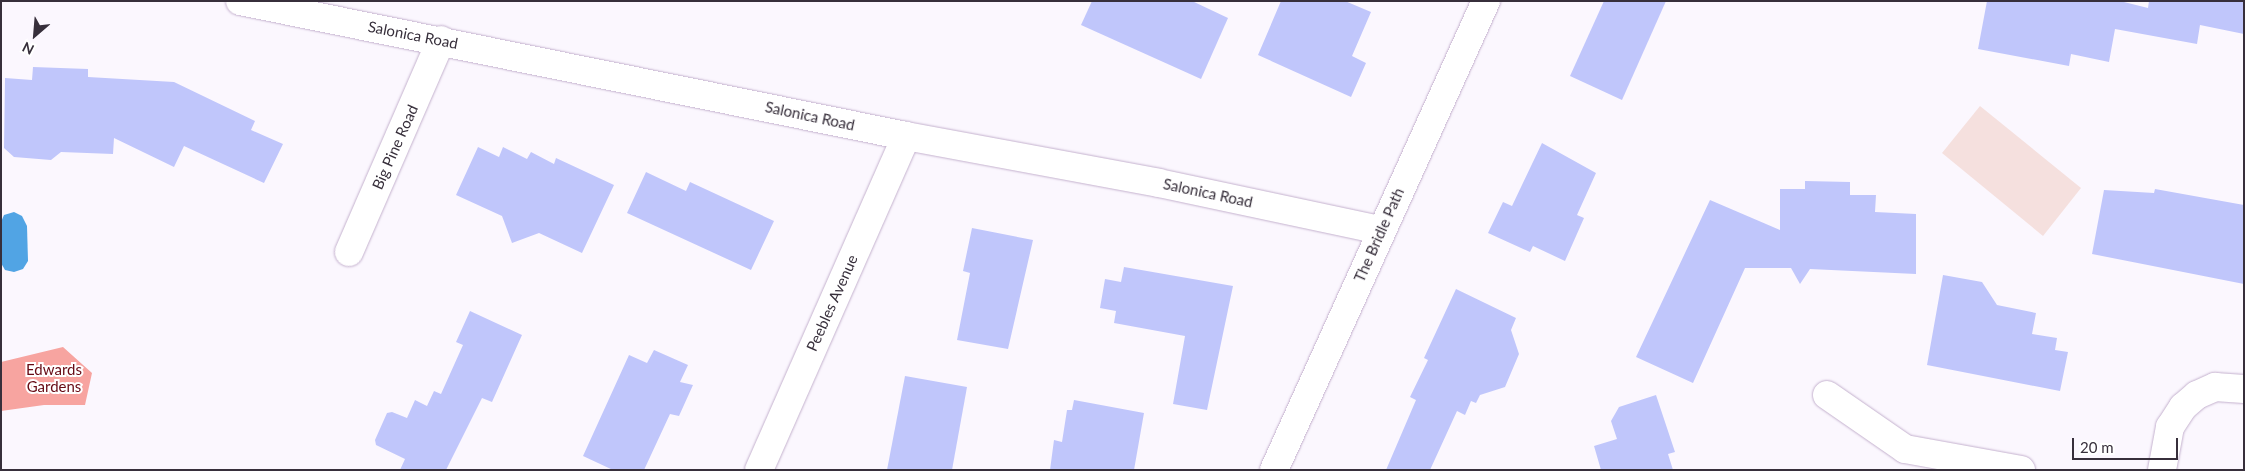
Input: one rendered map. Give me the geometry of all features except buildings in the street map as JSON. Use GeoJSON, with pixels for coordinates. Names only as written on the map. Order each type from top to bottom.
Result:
{"type":"FeatureCollection","features":[{"type":"Feature","properties":{"kind":"street","name":"Salonica Road"},"geometry":{"type":"LineString","coordinates":[[240,1],[441,40],[906,136],[1159,183],[1381,230]]}},
{"type":"Feature","properties":{"kind":"street","name":"The Bridle Path"},"geometry":{"type":"LineString","coordinates":[[1274,470],[1486,1]]}},
{"type":"Feature","properties":{"kind":"street","name":"Big Pine Road"},"geometry":{"type":"LineString","coordinates":[[348,252],[441,40]]}},
{"type":"Feature","properties":{"kind":"street","name":"Peebles Avenue"},"geometry":{"type":"LineString","coordinates":[[759,470],[906,136]]}},
{"type":"Feature","properties":{"kind":"street"},"geometry":{"type":"LineString","coordinates":[[2162,470],[2170,427],[2183,407],[2197,395],[2215,387],[2244,389]]}},
{"type":"Feature","properties":{"kind":"street"},"geometry":{"type":"LineString","coordinates":[[1827,395],[1905,449],[2021,470]]}},
{"type":"Feature","properties":{"kind":"shaded area"},"geometry":{"type":"Polygon","coordinates":[[[1980,106],[2081,188],[2043,236],[1942,153],[1980,106]]]}},
{"type":"Feature","properties":{"kind":"green space","name":"Edwards Gardens"},"geometry":{"type":"Polygon","coordinates":[[[63,347],[92,373],[85,405],[44,405],[1,411],[1,362],[63,347]]]}},
{"type":"Feature","properties":{"kind":"water"},"geometry":{"type":"Polygon","coordinates":[[[14,212],[22,216],[27,226],[28,261],[23,269],[14,272],[5,270],[1,263],[1,222],[4,215],[14,212]]]}}]}
